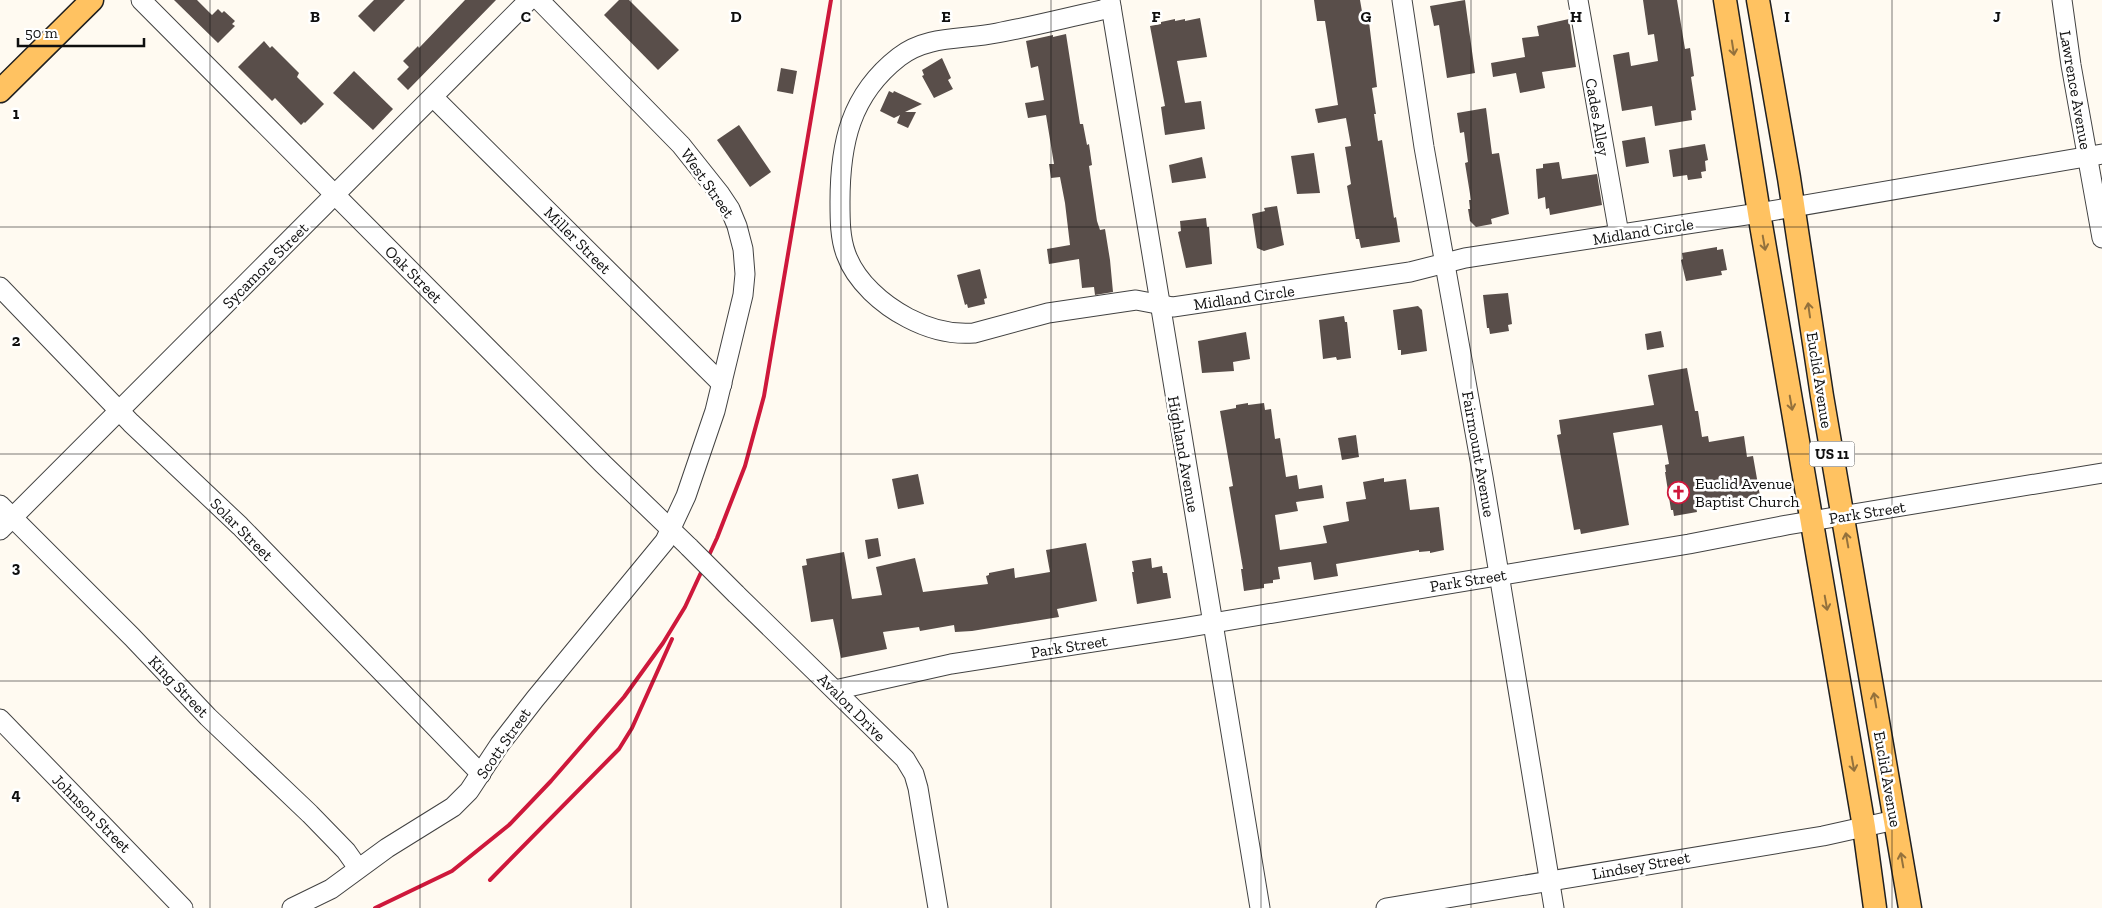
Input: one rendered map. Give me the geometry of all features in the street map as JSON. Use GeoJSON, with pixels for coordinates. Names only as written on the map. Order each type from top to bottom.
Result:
{"type":"FeatureCollection","features":[{"type":"Feature","properties":{"kind":"main road"},"geometry":{"type":"LineString","coordinates":[[0,91],[92,0]]}},
{"type":"Feature","properties":{"kind":"main road","name":"Euclid Avenue"},"geometry":{"type":"LineString","coordinates":[[1725,0],[1759,213],[1864,827],[1875,908]]}},
{"type":"Feature","properties":{"kind":"main road","name":"Euclid Avenue"},"geometry":{"type":"LineString","coordinates":[[1758,0],[1794,206],[1842,516],[1910,908]]}},
{"type":"Feature","properties":{"kind":"street","name":"Oak Street"},"geometry":{"type":"LineString","coordinates":[[141,0],[689,547]]}},
{"type":"Feature","properties":{"kind":"street","name":"Sycamore Street"},"geometry":{"type":"LineString","coordinates":[[4,518],[120,411],[529,0]]}},
{"type":"Feature","properties":{"kind":"street","name":"West Street"},"geometry":{"type":"LineString","coordinates":[[539,0],[681,145],[730,209],[743,249],[745,274],[743,294],[722,384],[715,411],[672,531]]}},
{"type":"Feature","properties":{"kind":"street","name":"Fairmount Avenue"},"geometry":{"type":"LineString","coordinates":[[1402,0],[1445,265],[1500,575],[1554,908]]}},
{"type":"Feature","properties":{"kind":"street","name":"Cades Alley"},"geometry":{"type":"LineString","coordinates":[[1578,0],[1619,234]]}},
{"type":"Feature","properties":{"kind":"street","name":"Lawrence Avenue"},"geometry":{"type":"LineString","coordinates":[[2062,0],[2071,65],[2095,155],[2102,238]]}},
{"type":"Feature","properties":{"kind":"street","name":"Midland Circle"},"geometry":{"type":"LineString","coordinates":[[1111,4],[997,34],[933,41],[914,48],[900,57],[884,71],[867,92],[852,117],[843,143],[840,176],[841,237],[846,255],[855,272],[877,297],[894,311],[919,323],[945,332],[974,333],[1048,313],[1136,300],[1173,307],[1410,272],[1445,265],[1465,258],[1759,213],[2095,155]]}},
{"type":"Feature","properties":{"kind":"street","name":"Highland Avenue"},"geometry":{"type":"LineString","coordinates":[[1111,4],[1159,305],[1260,908]]}},
{"type":"Feature","properties":{"kind":"street","name":"Miller Street"},"geometry":{"type":"LineString","coordinates":[[433,97],[722,384]]}},
{"type":"Feature","properties":{"kind":"street","name":"Solar Street"},"geometry":{"type":"LineString","coordinates":[[0,288],[120,411],[240,526],[481,774]]}},
{"type":"Feature","properties":{"kind":"street","name":"Park Street"},"geometry":{"type":"LineString","coordinates":[[835,690],[951,664],[1213,623],[1689,544],[1812,521],[2102,474]]}},
{"type":"Feature","properties":{"kind":"street","name":"King Street"},"geometry":{"type":"LineString","coordinates":[[4,518],[132,637],[208,717],[310,814],[346,851],[358,868]]}},
{"type":"Feature","properties":{"kind":"street","name":"Scott Street"},"geometry":{"type":"LineString","coordinates":[[292,908],[304,904],[331,889],[386,848],[453,807],[469,790],[500,744],[535,699],[666,541],[672,531]]}},
{"type":"Feature","properties":{"kind":"street","name":"Avalon Drive"},"geometry":{"type":"LineString","coordinates":[[689,547],[905,759],[914,774],[918,788],[938,908]]}},
{"type":"Feature","properties":{"kind":"street","name":"Johnson Street"},"geometry":{"type":"LineString","coordinates":[[0,719],[183,908]]}},
{"type":"Feature","properties":{"kind":"street","name":"Lindsey Street"},"geometry":{"type":"LineString","coordinates":[[1386,908],[1823,836],[1895,820]]}},
{"type":"Feature","properties":{"kind":"building"},"geometry":{"type":"Polygon","coordinates":[[[174,0],[197,0],[212,15],[218,9],[222,13],[224,11],[235,21],[232,24],[235,26],[218,43],[174,0]]]}},
{"type":"Feature","properties":{"kind":"building"},"geometry":{"type":"Polygon","coordinates":[[[374,0],[405,0],[374,32],[358,16],[374,0]]]}},
{"type":"Feature","properties":{"kind":"building"},"geometry":{"type":"Polygon","coordinates":[[[465,0],[496,0],[408,90],[397,79],[409,67],[403,61],[418,46],[419,48],[465,0]]]}},
{"type":"Feature","properties":{"kind":"building"},"geometry":{"type":"Polygon","coordinates":[[[619,0],[629,0],[679,50],[658,70],[604,15],[619,0]]]}},
{"type":"Feature","properties":{"kind":"building"},"geometry":{"type":"Polygon","coordinates":[[[1314,0],[1360,0],[1364,23],[1369,22],[1377,87],[1372,88],[1376,114],[1374,114],[1378,141],[1382,140],[1394,218],[1396,217],[1400,242],[1361,248],[1359,239],[1356,239],[1347,186],[1351,184],[1345,147],[1351,146],[1346,118],[1318,123],[1315,109],[1338,105],[1325,21],[1317,21],[1314,0]]]}},
{"type":"Feature","properties":{"kind":"building"},"geometry":{"type":"Polygon","coordinates":[[[1465,0],[1475,73],[1447,78],[1439,25],[1434,26],[1430,6],[1465,0]]]}},
{"type":"Feature","properties":{"kind":"building"},"geometry":{"type":"Polygon","coordinates":[[[1643,0],[1677,0],[1685,49],[1690,48],[1694,76],[1691,77],[1696,110],[1691,111],[1692,120],[1655,126],[1652,106],[1622,111],[1613,55],[1629,52],[1631,66],[1658,61],[1654,34],[1648,35],[1643,0]]]}},
{"type":"Feature","properties":{"kind":"building"},"geometry":{"type":"Polygon","coordinates":[[[1200,18],[1207,57],[1177,61],[1185,103],[1201,101],[1205,129],[1165,135],[1161,107],[1165,106],[1150,26],[1175,19],[1175,21],[1185,19],[1185,21],[1200,18]]]}},
{"type":"Feature","properties":{"kind":"building"},"geometry":{"type":"Polygon","coordinates":[[[1569,19],[1576,67],[1542,72],[1545,88],[1520,93],[1516,73],[1493,77],[1491,63],[1525,57],[1522,38],[1539,36],[1537,26],[1569,19]]]}},
{"type":"Feature","properties":{"kind":"building"},"geometry":{"type":"Polygon","coordinates":[[[1066,34],[1080,124],[1083,124],[1087,145],[1089,144],[1092,165],[1089,166],[1097,221],[1100,230],[1105,229],[1110,260],[1113,292],[1095,295],[1094,287],[1082,288],[1079,259],[1049,264],[1047,249],[1070,245],[1065,203],[1060,177],[1051,178],[1049,164],[1054,164],[1046,115],[1028,118],[1025,103],[1044,100],[1038,66],[1031,68],[1026,41],[1066,34]]]}},
{"type":"Feature","properties":{"kind":"building"},"geometry":{"type":"Polygon","coordinates":[[[264,41],[270,48],[272,46],[299,73],[297,77],[324,104],[301,125],[275,98],[272,101],[238,67],[264,41]]]}},
{"type":"Feature","properties":{"kind":"building"},"geometry":{"type":"Polygon","coordinates":[[[942,58],[951,78],[948,80],[953,89],[934,98],[922,76],[924,75],[922,70],[942,58]]]}},
{"type":"Feature","properties":{"kind":"building"},"geometry":{"type":"Polygon","coordinates":[[[781,68],[797,71],[793,94],[777,91],[781,68]]]}},
{"type":"Feature","properties":{"kind":"building"},"geometry":{"type":"Polygon","coordinates":[[[354,71],[393,109],[373,130],[333,93],[354,71]]]}},
{"type":"Feature","properties":{"kind":"building"},"geometry":{"type":"Polygon","coordinates":[[[889,91],[893,93],[894,91],[922,104],[905,112],[916,112],[908,128],[897,123],[900,115],[894,118],[880,111],[889,91]]]}},
{"type":"Feature","properties":{"kind":"building"},"geometry":{"type":"Polygon","coordinates":[[[1486,108],[1492,154],[1499,153],[1509,214],[1491,219],[1492,224],[1476,227],[1470,221],[1468,209],[1470,209],[1469,200],[1471,200],[1465,163],[1468,162],[1464,132],[1460,133],[1457,113],[1486,108]]]}},
{"type":"Feature","properties":{"kind":"building"},"geometry":{"type":"Polygon","coordinates":[[[739,125],[771,172],[750,187],[717,140],[739,125]]]}},
{"type":"Feature","properties":{"kind":"building"},"geometry":{"type":"Polygon","coordinates":[[[1645,137],[1649,163],[1626,167],[1622,141],[1645,137]]]}},
{"type":"Feature","properties":{"kind":"building"},"geometry":{"type":"Polygon","coordinates":[[[1705,144],[1708,160],[1705,161],[1706,171],[1701,172],[1702,178],[1688,180],[1687,175],[1673,177],[1669,150],[1705,144]]]}},
{"type":"Feature","properties":{"kind":"building"},"geometry":{"type":"Polygon","coordinates":[[[1314,153],[1320,193],[1297,194],[1291,156],[1314,153]]]}},
{"type":"Feature","properties":{"kind":"building"},"geometry":{"type":"Polygon","coordinates":[[[1202,157],[1206,178],[1172,183],[1169,165],[1202,157]]]}},
{"type":"Feature","properties":{"kind":"building"},"geometry":{"type":"Polygon","coordinates":[[[1559,162],[1562,179],[1597,174],[1602,205],[1550,215],[1549,208],[1546,209],[1545,197],[1538,199],[1536,169],[1543,168],[1543,164],[1559,162]]]}},
{"type":"Feature","properties":{"kind":"building"},"geometry":{"type":"Polygon","coordinates":[[[1277,206],[1284,245],[1264,251],[1257,248],[1252,214],[1265,211],[1264,208],[1277,206]]]}},
{"type":"Feature","properties":{"kind":"building"},"geometry":{"type":"Polygon","coordinates":[[[1206,218],[1207,227],[1209,227],[1212,264],[1186,268],[1178,232],[1181,231],[1180,221],[1206,218]]]}},
{"type":"Feature","properties":{"kind":"building"},"geometry":{"type":"Polygon","coordinates":[[[1717,247],[1717,250],[1723,249],[1727,270],[1721,271],[1722,275],[1686,281],[1681,260],[1683,259],[1682,253],[1717,247]]]}},
{"type":"Feature","properties":{"kind":"building"},"geometry":{"type":"Polygon","coordinates":[[[980,269],[987,298],[984,299],[985,304],[968,308],[967,304],[965,305],[957,275],[980,269]]]}},
{"type":"Feature","properties":{"kind":"building"},"geometry":{"type":"Polygon","coordinates":[[[1508,293],[1512,324],[1508,325],[1509,331],[1490,334],[1489,328],[1487,328],[1483,295],[1508,293]]]}},
{"type":"Feature","properties":{"kind":"building"},"geometry":{"type":"Polygon","coordinates":[[[1418,306],[1422,310],[1427,351],[1401,355],[1401,350],[1398,350],[1393,310],[1418,306]]]}},
{"type":"Feature","properties":{"kind":"building"},"geometry":{"type":"Polygon","coordinates":[[[1344,316],[1345,322],[1347,322],[1351,358],[1337,360],[1336,357],[1323,359],[1319,320],[1344,316]]]}},
{"type":"Feature","properties":{"kind":"building"},"geometry":{"type":"Polygon","coordinates":[[[1661,331],[1664,347],[1647,350],[1645,334],[1661,331]]]}},
{"type":"Feature","properties":{"kind":"building"},"geometry":{"type":"Polygon","coordinates":[[[1246,332],[1250,359],[1233,362],[1234,371],[1202,373],[1198,341],[1246,332]]]}},
{"type":"Feature","properties":{"kind":"building"},"geometry":{"type":"Polygon","coordinates":[[[1687,368],[1695,411],[1698,411],[1702,437],[1708,436],[1709,442],[1744,436],[1747,457],[1753,456],[1760,496],[1696,507],[1697,512],[1674,516],[1673,510],[1671,510],[1665,472],[1665,465],[1669,464],[1662,425],[1613,433],[1629,525],[1581,534],[1580,529],[1574,530],[1557,435],[1561,434],[1559,420],[1654,405],[1648,375],[1687,368]]]}},
{"type":"Feature","properties":{"kind":"building"},"geometry":{"type":"Polygon","coordinates":[[[1248,403],[1248,405],[1264,403],[1265,410],[1271,409],[1275,439],[1280,438],[1286,477],[1297,475],[1299,489],[1322,485],[1324,498],[1296,502],[1298,511],[1275,515],[1280,550],[1327,543],[1323,526],[1349,521],[1346,502],[1366,499],[1363,482],[1384,478],[1384,482],[1406,479],[1410,510],[1439,507],[1444,550],[1430,553],[1430,551],[1419,552],[1419,550],[1336,564],[1338,576],[1314,580],[1311,562],[1278,567],[1280,579],[1273,580],[1273,583],[1264,584],[1264,588],[1244,591],[1241,569],[1243,569],[1229,487],[1233,486],[1220,411],[1236,408],[1236,405],[1248,403]]]}},
{"type":"Feature","properties":{"kind":"building"},"geometry":{"type":"Polygon","coordinates":[[[1356,435],[1359,457],[1342,460],[1338,438],[1356,435]]]}},
{"type":"Feature","properties":{"kind":"building"},"geometry":{"type":"Polygon","coordinates":[[[918,474],[924,504],[898,509],[892,479],[918,474]]]}},
{"type":"Feature","properties":{"kind":"building"},"geometry":{"type":"Polygon","coordinates":[[[878,538],[881,556],[868,559],[865,540],[878,538]]]}},
{"type":"Feature","properties":{"kind":"building"},"geometry":{"type":"Polygon","coordinates":[[[1086,543],[1097,601],[1057,609],[1059,617],[972,631],[955,632],[954,625],[920,631],[919,627],[883,632],[887,649],[841,658],[833,619],[811,622],[802,566],[807,565],[806,559],[844,552],[852,599],[882,595],[876,567],[915,558],[923,592],[988,584],[986,576],[989,573],[1014,568],[1015,578],[1050,572],[1046,550],[1086,543]]]}},
{"type":"Feature","properties":{"kind":"building"},"geometry":{"type":"Polygon","coordinates":[[[1151,558],[1152,568],[1162,566],[1163,573],[1167,573],[1171,598],[1137,604],[1132,561],[1151,558]]]}},
{"type":"Feature","properties":{"kind":"railway"},"geometry":{"type":"LineString","coordinates":[[375,908],[452,871],[509,825],[551,781],[624,697],[663,643],[685,607],[717,538],[745,466],[764,396],[831,0]]}},
{"type":"Feature","properties":{"kind":"railway"},"geometry":{"type":"LineString","coordinates":[[490,880],[619,749],[632,728],[672,639]]}},
{"type":"Feature","properties":{"kind":"place","name":"Euclid Avenue Baptist Church"},"geometry":{"type":"Point","coordinates":[1679,492]}}]}
